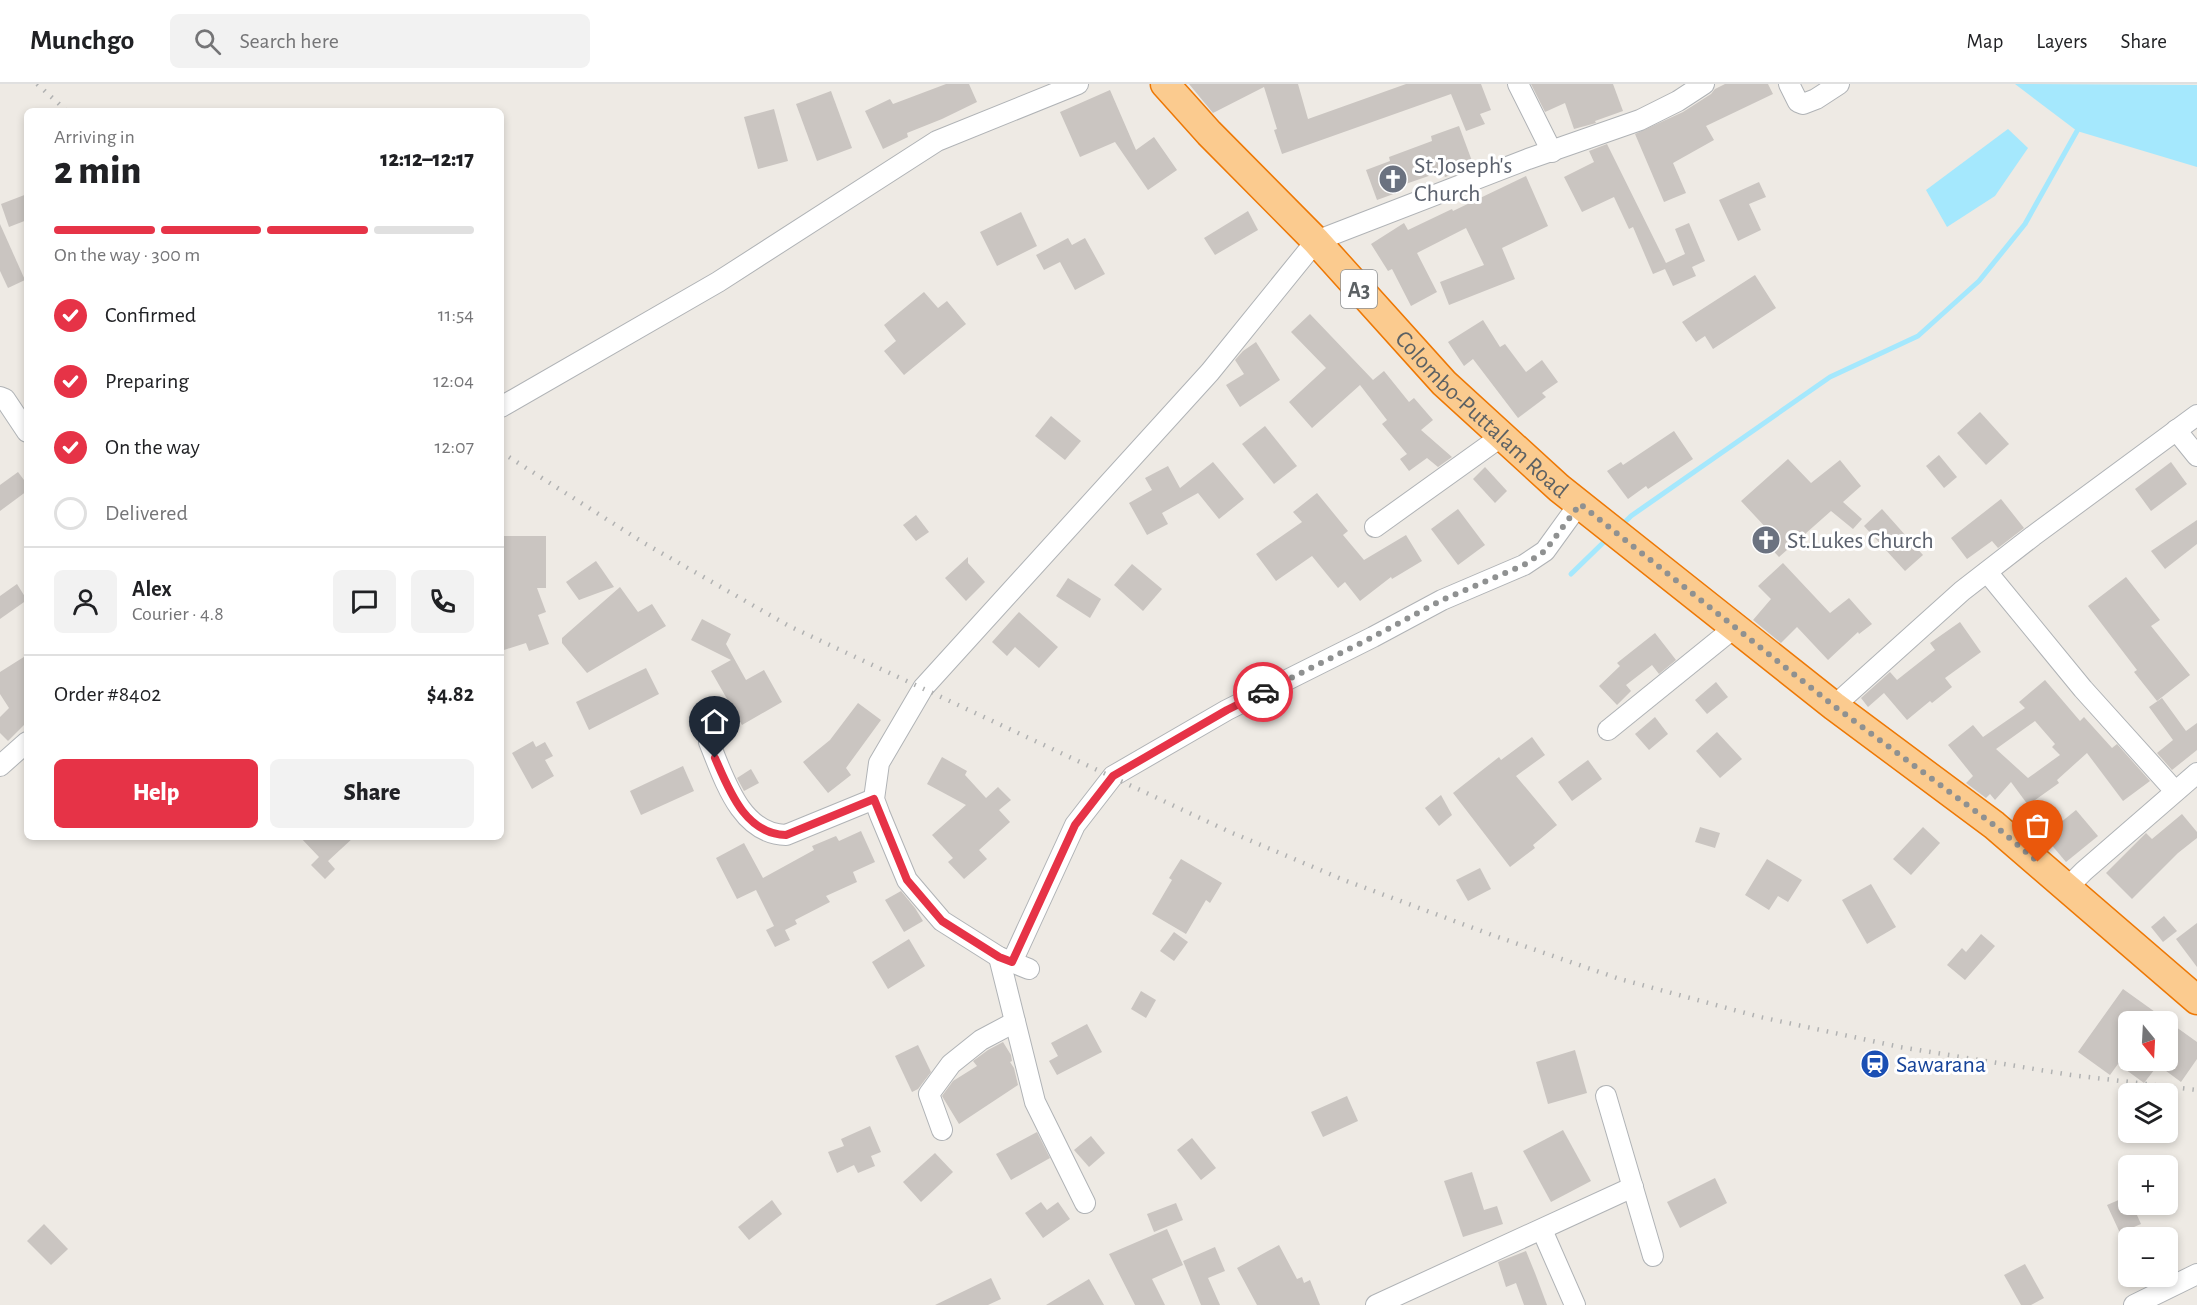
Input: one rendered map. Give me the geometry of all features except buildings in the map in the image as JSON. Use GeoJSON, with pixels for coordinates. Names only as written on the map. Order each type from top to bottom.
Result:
{"type":"FeatureCollection","features":[{"type":"Feature","properties":{"kind":"highway","name":"Colombo-Puttalam Road"},"geometry":{"type":"LineString","coordinates":[[1165,84],[1209,133],[1316,240],[1444,383],[1502,436],[1580,504],[1734,628],[1994,825],[2196,997]]}},
{"type":"Feature","properties":{"kind":"street"},"geometry":{"type":"LineString","coordinates":[[504,405],[718,282],[937,141],[1078,84]]}},
{"type":"Feature","properties":{"kind":"street"},"geometry":{"type":"LineString","coordinates":[[1518,84],[1552,152]]}},
{"type":"Feature","properties":{"kind":"street"},"geometry":{"type":"LineString","coordinates":[[1013,962],[942,921],[907,880],[874,799],[879,763],[923,688],[1210,372],[1316,240],[1640,120],[1678,101],[1704,84]]}},
{"type":"Feature","properties":{"kind":"street"},"geometry":{"type":"LineString","coordinates":[[1789,84],[1798,102],[1803,104],[1816,99],[1839,84]]}},
{"type":"Feature","properties":{"kind":"street"},"geometry":{"type":"LineString","coordinates":[[0,397],[5,399],[24,428]]}},
{"type":"Feature","properties":{"kind":"street"},"geometry":{"type":"LineString","coordinates":[[1834,706],[1962,591],[2197,415]]}},
{"type":"Feature","properties":{"kind":"street"},"geometry":{"type":"LineString","coordinates":[[2176,430],[2197,456]]}},
{"type":"Feature","properties":{"kind":"street"},"geometry":{"type":"LineString","coordinates":[[1375,527],[1502,436]]}},
{"type":"Feature","properties":{"kind":"street"},"geometry":{"type":"LineString","coordinates":[[1085,1203],[1035,1102],[1015,1022],[1013,962],[1075,825],[1113,776],[1227,710],[1442,600],[1524,565],[1545,551],[1580,504]]}},
{"type":"Feature","properties":{"kind":"street"},"geometry":{"type":"LineString","coordinates":[[1987,572],[2083,689],[2175,791]]}},
{"type":"Feature","properties":{"kind":"street"},"geometry":{"type":"LineString","coordinates":[[1608,730],[1734,628]]}},
{"type":"Feature","properties":{"kind":"street"},"geometry":{"type":"LineString","coordinates":[[709,742],[722,774],[743,814],[754,824],[775,835],[786,835],[874,799]]}},
{"type":"Feature","properties":{"kind":"street"},"geometry":{"type":"LineString","coordinates":[[0,766],[24,745]]}},
{"type":"Feature","properties":{"kind":"street"},"geometry":{"type":"LineString","coordinates":[[2068,887],[2197,773]]}},
{"type":"Feature","properties":{"kind":"street"},"geometry":{"type":"LineString","coordinates":[[942,1130],[929,1094],[951,1064],[981,1040],[1015,1022]]}},
{"type":"Feature","properties":{"kind":"street"},"geometry":{"type":"LineString","coordinates":[[1606,1096],[1653,1256]]}},
{"type":"Feature","properties":{"kind":"street"},"geometry":{"type":"LineString","coordinates":[[1376,1305],[1633,1187]]}},
{"type":"Feature","properties":{"kind":"street"},"geometry":{"type":"LineString","coordinates":[[1542,1230],[1575,1305]]}},
{"type":"Feature","properties":{"kind":"street"},"geometry":{"type":"LineString","coordinates":[[2134,1305],[2197,1274]]}},
{"type":"Feature","properties":{"kind":"water"},"geometry":{"type":"Polygon","coordinates":[[[2015,84],[2197,85],[2197,167],[2077,131],[2015,84]]]}},
{"type":"Feature","properties":{"kind":"water"},"geometry":{"type":"Polygon","coordinates":[[[2008,129],[2028,148],[1995,196],[1947,227],[1926,190],[2008,129]]]}},
{"type":"Feature","properties":{"kind":"waterway"},"geometry":{"type":"LineString","coordinates":[[1622,525],[1631,516],[1830,377],[1918,336],[1979,281],[2025,224],[2077,131]]}},
{"type":"Feature","properties":{"kind":"waterway"},"geometry":{"type":"LineString","coordinates":[[1571,574],[1608,538]]}},
{"type":"Feature","properties":{"kind":"railway"},"geometry":{"type":"LineString","coordinates":[[37,84],[64,108]]}},
{"type":"Feature","properties":{"kind":"railway"},"geometry":{"type":"LineString","coordinates":[[504,454],[644,543],[789,626],[1230,832],[1344,880],[1492,935],[1620,979],[1760,1017],[1900,1047],[2071,1075],[2197,1090]]}},
{"type":"Feature","properties":{"kind":"way so far"},"geometry":{"type":"LineString","coordinates":[[1263,692],[1442,600],[1524,565],[1545,551],[1580,504],[1834,706],[1994,825],[2038,862]]}},
{"type":"Feature","properties":{"kind":"place","name":"St.Joseph's Church"},"geometry":{"type":"Point","coordinates":[1393,179]}},
{"type":"Feature","properties":{"kind":"place","name":"St.Lukes Church"},"geometry":{"type":"Point","coordinates":[1766,540]}},
{"type":"Feature","properties":{"kind":"place","name":"Sawarana"},"geometry":{"type":"Point","coordinates":[1875,1064]}},
{"type":"Feature","properties":{"kind":"route"},"geometry":{"type":"LineString","coordinates":[[715,758],[743,814],[754,824],[775,835],[786,835],[874,799],[907,880],[942,921],[999,957],[1012,962],[1075,825],[1113,776],[1227,710],[1263,692]]}}]}
